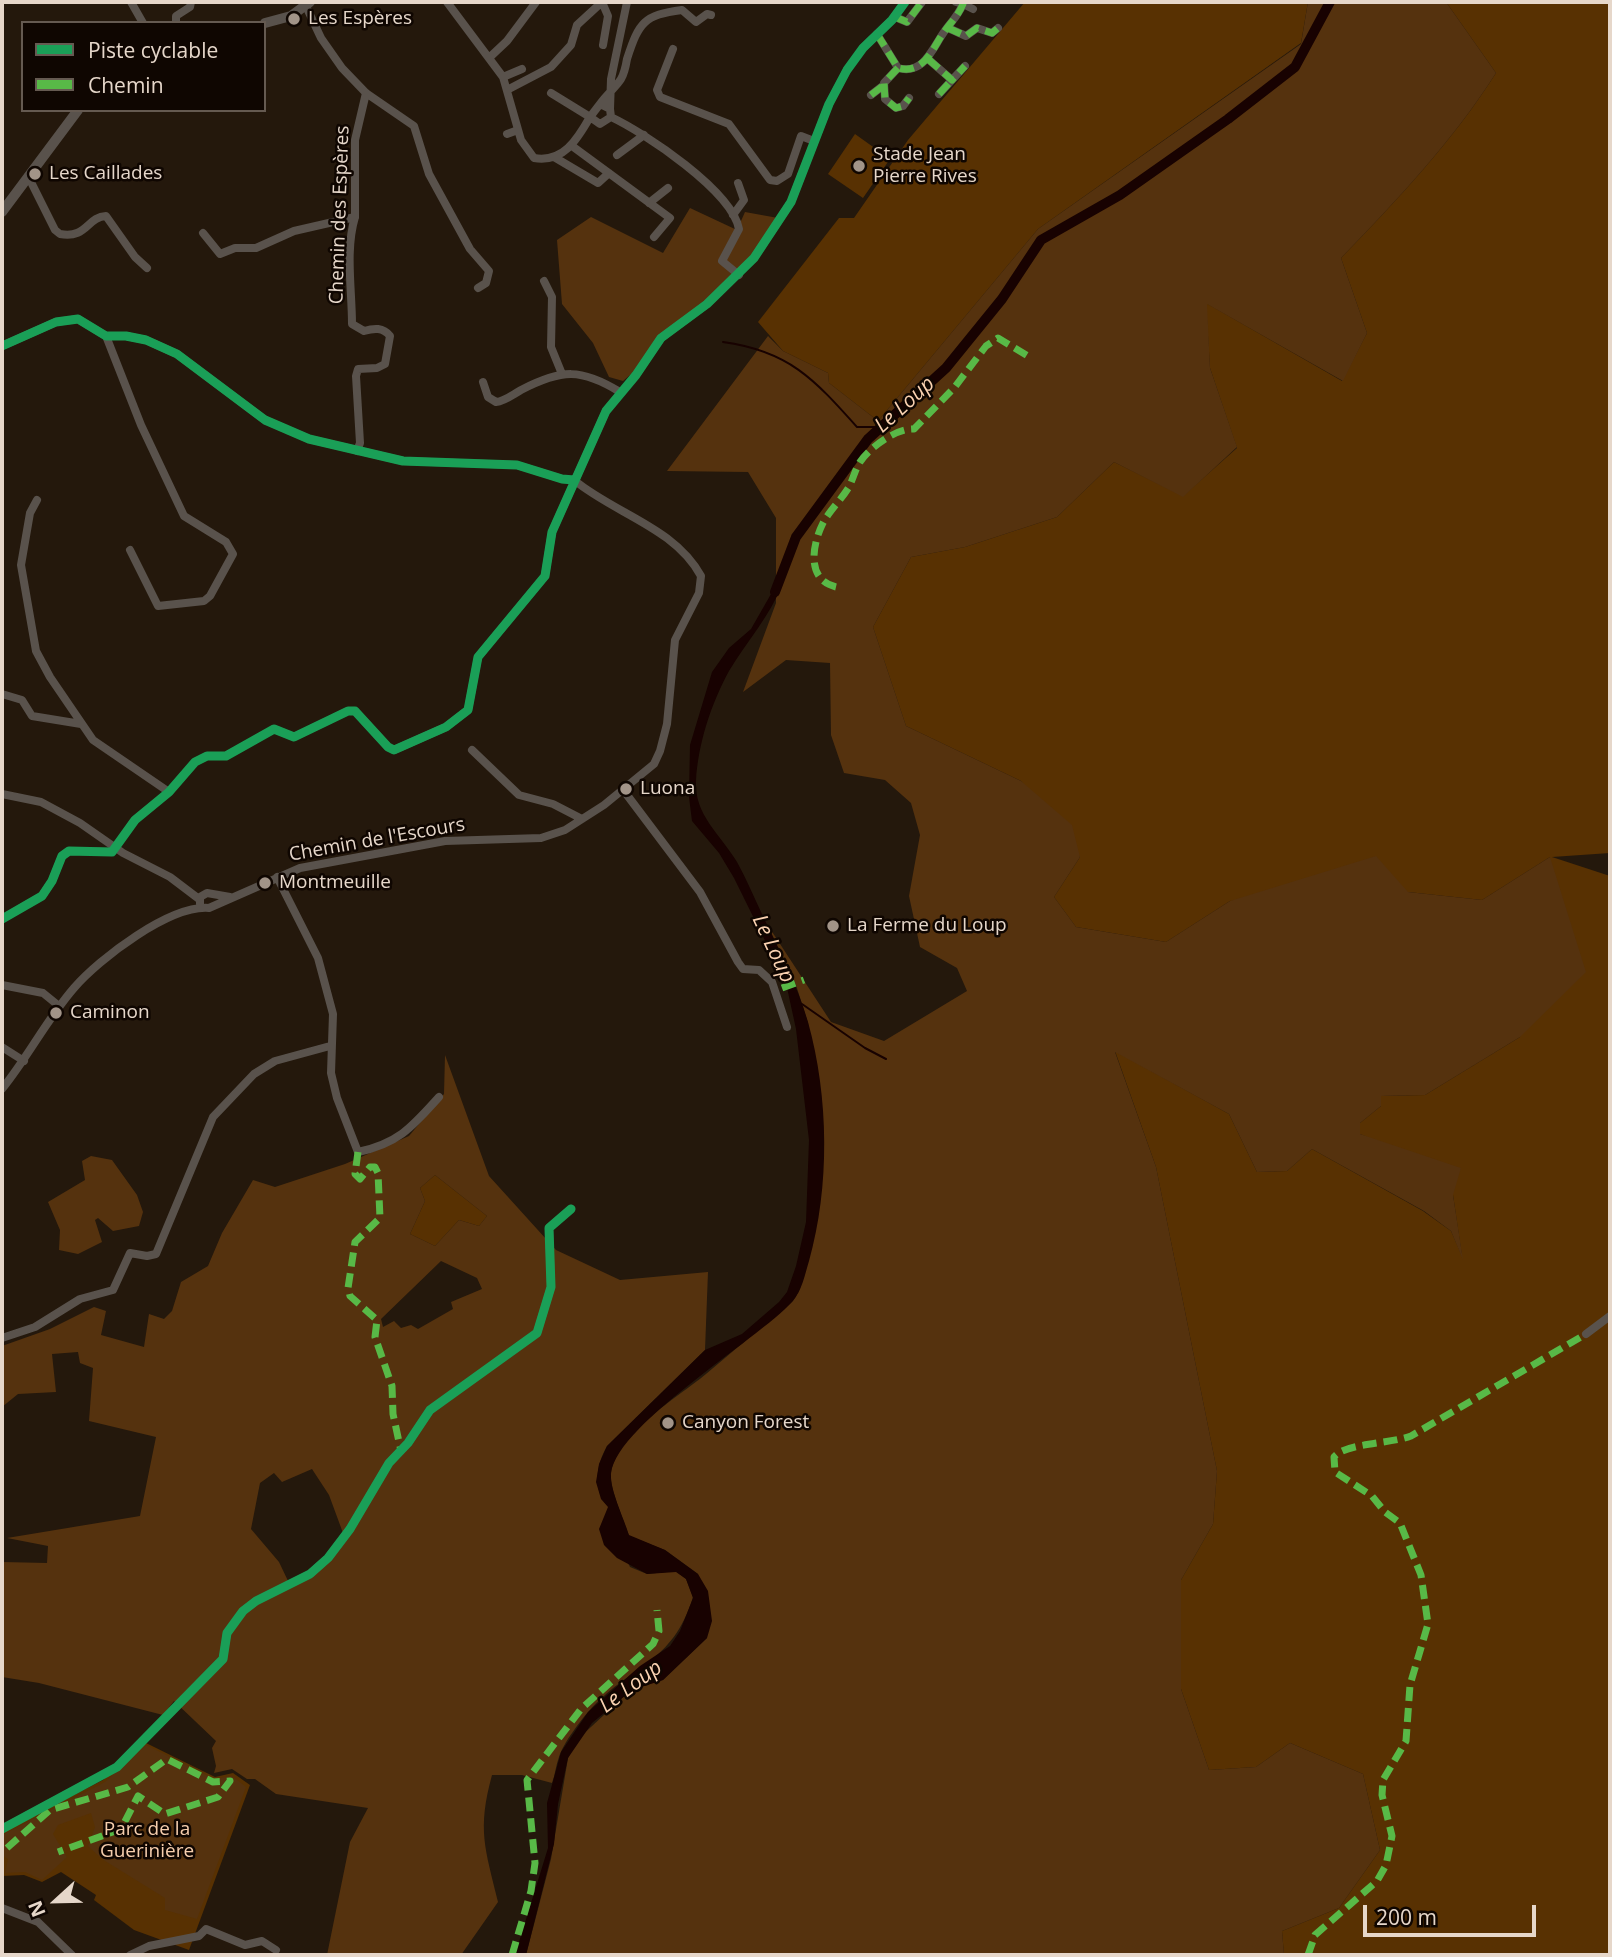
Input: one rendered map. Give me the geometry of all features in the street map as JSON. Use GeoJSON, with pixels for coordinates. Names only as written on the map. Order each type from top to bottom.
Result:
{"type":"FeatureCollection","features":[{"type":"Feature","properties":{"kind":"main road"},"geometry":{"type":"LineString","coordinates":[[266,23],[306,3]]}},
{"type":"Feature","properties":{"kind":"main road"},"geometry":{"type":"LineString","coordinates":[[2,212],[76,112]]}},
{"type":"Feature","properties":{"kind":"street"},"geometry":{"type":"LineString","coordinates":[[131,2],[142,21]]}},
{"type":"Feature","properties":{"kind":"street"},"geometry":{"type":"LineString","coordinates":[[176,21],[176,16],[190,7],[191,2]]}},
{"type":"Feature","properties":{"kind":"street"},"geometry":{"type":"LineString","coordinates":[[447,2],[503,77],[521,140],[534,158],[554,157],[572,146],[612,86],[621,80],[635,33],[654,14],[682,10],[696,22],[711,15]]}},
{"type":"Feature","properties":{"kind":"street"},"geometry":{"type":"LineString","coordinates":[[489,57],[507,41],[536,2]]}},
{"type":"Feature","properties":{"kind":"street"},"geometry":{"type":"LineString","coordinates":[[507,90],[551,67],[570,45],[577,25],[602,2],[608,16],[603,45]]}},
{"type":"Feature","properties":{"kind":"street"},"geometry":{"type":"LineString","coordinates":[[578,138],[600,124],[610,113],[612,86],[627,2]]}},
{"type":"Feature","properties":{"kind":"street"},"geometry":{"type":"LineString","coordinates":[[2,919],[42,896],[52,881],[62,856],[69,851],[112,852],[135,820],[169,792],[195,762],[207,756],[226,755],[274,729],[294,737],[348,710],[355,711],[387,747],[394,750],[446,727],[468,710],[478,657],[545,576],[549,541],[578,483],[606,411],[671,328],[707,304],[739,275],[769,237],[790,202],[814,141],[847,70],[895,17],[905,2]]}},
{"type":"Feature","properties":{"kind":"street"},"geometry":{"type":"LineString","coordinates":[[895,17],[907,22],[922,2]]}},
{"type":"Feature","properties":{"kind":"street"},"geometry":{"type":"LineString","coordinates":[[306,3],[331,54],[366,93],[414,126],[429,174],[470,249],[486,266],[486,283],[478,288]]}},
{"type":"Feature","properties":{"kind":"street"},"geometry":{"type":"LineString","coordinates":[[871,95],[884,85],[898,68],[915,67],[928,59],[957,19],[959,3],[973,9]]}},
{"type":"Feature","properties":{"kind":"street"},"geometry":{"type":"LineString","coordinates":[[948,28],[967,36],[977,28],[992,33],[998,28]]}},
{"type":"Feature","properties":{"kind":"street"},"geometry":{"type":"LineString","coordinates":[[877,34],[898,68]]}},
{"type":"Feature","properties":{"kind":"street"},"geometry":{"type":"LineString","coordinates":[[673,49],[657,90],[660,97],[729,124],[771,180],[777,181],[788,174],[801,136],[814,141]]}},
{"type":"Feature","properties":{"kind":"street"},"geometry":{"type":"LineString","coordinates":[[928,59],[952,80]]}},
{"type":"Feature","properties":{"kind":"street"},"geometry":{"type":"LineString","coordinates":[[939,94],[965,66]]}},
{"type":"Feature","properties":{"kind":"street"},"geometry":{"type":"LineString","coordinates":[[503,77],[522,69]]}},
{"type":"Feature","properties":{"kind":"street"},"geometry":{"type":"LineString","coordinates":[[884,85],[885,99],[896,108],[903,106],[909,98]]}},
{"type":"Feature","properties":{"kind":"street","name":"Chemin des Espères"},"geometry":{"type":"LineString","coordinates":[[357,451],[360,443],[356,376],[358,369],[377,368],[385,364],[390,336],[386,331],[375,328],[364,331],[352,324],[351,229],[355,218],[355,140],[366,93]]}},
{"type":"Feature","properties":{"kind":"street"},"geometry":{"type":"LineString","coordinates":[[551,93],[600,124]]}},
{"type":"Feature","properties":{"kind":"street"},"geometry":{"type":"LineString","coordinates":[[600,104],[694,172],[733,215],[739,229],[722,261],[739,275]]}},
{"type":"Feature","properties":{"kind":"street"},"geometry":{"type":"LineString","coordinates":[[507,134],[518,130]]}},
{"type":"Feature","properties":{"kind":"street"},"geometry":{"type":"LineString","coordinates":[[617,155],[643,135]]}},
{"type":"Feature","properties":{"kind":"street"},"geometry":{"type":"LineString","coordinates":[[572,146],[670,218],[653,237]]}},
{"type":"Feature","properties":{"kind":"street"},"geometry":{"type":"LineString","coordinates":[[554,157],[598,183],[609,173]]}},
{"type":"Feature","properties":{"kind":"street"},"geometry":{"type":"LineString","coordinates":[[28,176],[55,230],[60,234],[83,232],[97,218],[106,216],[135,257],[147,268]]}},
{"type":"Feature","properties":{"kind":"street"},"geometry":{"type":"LineString","coordinates":[[733,215],[739,211],[744,200],[738,183]]}},
{"type":"Feature","properties":{"kind":"street"},"geometry":{"type":"LineString","coordinates":[[649,203],[667,188]]}},
{"type":"Feature","properties":{"kind":"street"},"geometry":{"type":"LineString","coordinates":[[202,233],[220,254],[235,248],[256,248],[294,231],[355,218]]}},
{"type":"Feature","properties":{"kind":"street"},"geometry":{"type":"LineString","coordinates":[[544,281],[552,297],[551,346],[562,374]]}},
{"type":"Feature","properties":{"kind":"street"},"geometry":{"type":"LineString","coordinates":[[2,346],[66,318],[88,323],[106,336],[141,425],[184,516],[226,542],[233,554],[210,596],[204,601],[158,606],[130,550]]}},
{"type":"Feature","properties":{"kind":"street"},"geometry":{"type":"LineString","coordinates":[[106,336],[126,335],[146,340],[177,354],[265,420],[309,439],[403,461],[517,465],[578,483]]}},
{"type":"Feature","properties":{"kind":"street"},"geometry":{"type":"LineString","coordinates":[[483,382],[488,397],[499,402],[536,383],[574,372],[594,376],[620,392]]}},
{"type":"Feature","properties":{"kind":"street","name":"Chemin de l'Escours"},"geometry":{"type":"LineString","coordinates":[[201,903],[209,908],[300,868],[445,841],[541,838],[565,830],[582,819],[624,791],[654,764],[667,724],[675,640],[699,593],[701,576],[682,549],[578,483]]}},
{"type":"Feature","properties":{"kind":"street"},"geometry":{"type":"LineString","coordinates":[[37,500],[30,513],[21,565],[36,650],[50,677],[93,740],[169,792]]}},
{"type":"Feature","properties":{"kind":"street"},"geometry":{"type":"LineString","coordinates":[[2,694],[22,700],[32,716],[81,724]]}},
{"type":"Feature","properties":{"kind":"street"},"geometry":{"type":"LineString","coordinates":[[472,750],[519,795],[553,804],[582,819]]}},
{"type":"Feature","properties":{"kind":"street"},"geometry":{"type":"LineString","coordinates":[[624,791],[700,892],[743,969],[759,970],[772,982],[787,1027]]}},
{"type":"Feature","properties":{"kind":"street"},"geometry":{"type":"LineString","coordinates":[[2,794],[41,802],[116,846],[122,853],[170,877],[201,903]]}},
{"type":"Feature","properties":{"kind":"street"},"geometry":{"type":"LineString","coordinates":[[276,877],[318,958],[333,1014],[330,1046],[337,1098],[358,1152],[392,1142],[405,1133],[439,1097]]}},
{"type":"Feature","properties":{"kind":"street","name":"Chemin de l'Escours"},"geometry":{"type":"LineString","coordinates":[[2,1089],[24,1061],[59,1006],[89,973],[160,921],[201,903],[204,893],[233,897]]}},
{"type":"Feature","properties":{"kind":"street"},"geometry":{"type":"LineString","coordinates":[[214,896],[214,906]]}},
{"type":"Feature","properties":{"kind":"street"},"geometry":{"type":"LineString","coordinates":[[2,985],[43,993],[59,1006]]}},
{"type":"Feature","properties":{"kind":"street"},"geometry":{"type":"LineString","coordinates":[[2,1338],[35,1327],[80,1299],[113,1290],[130,1253],[147,1256],[156,1254],[213,1117],[254,1074],[275,1061],[330,1046]]}},
{"type":"Feature","properties":{"kind":"street"},"geometry":{"type":"LineString","coordinates":[[2,1047],[24,1061]]}},
{"type":"Feature","properties":{"kind":"street"},"geometry":{"type":"LineString","coordinates":[[2,1829],[117,1767],[179,1700],[223,1660],[227,1633],[243,1611],[256,1601],[310,1574],[328,1558],[350,1529],[389,1463],[408,1443],[430,1410],[537,1333],[551,1287],[549,1228],[571,1209]]}},
{"type":"Feature","properties":{"kind":"street"},"geometry":{"type":"LineString","coordinates":[[1586,1334],[1610,1316]]}},
{"type":"Feature","properties":{"kind":"street"},"geometry":{"type":"LineString","coordinates":[[2,1908],[38,1922],[72,1955]]}},
{"type":"Feature","properties":{"kind":"street"},"geometry":{"type":"LineString","coordinates":[[130,1955],[149,1946],[199,1936],[206,1929],[245,1945],[262,1941],[276,1950]]}},
{"type":"Feature","properties":{"kind":"green space"},"geometry":{"type":"Polygon","coordinates":[[[1025,2],[1308,2],[1301,43],[1038,229],[878,421],[829,383],[828,373],[783,351],[758,322],[839,218],[854,218],[908,140],[1025,2]]]}},
{"type":"Feature","properties":{"kind":"green space"},"geometry":{"type":"Polygon","coordinates":[[[1308,2],[1446,2],[1496,73],[1443,146],[1341,258],[1367,333],[1343,381],[1207,304],[1210,368],[1237,447],[1183,497],[1114,462],[1057,517],[965,547],[911,557],[873,627],[906,726],[1021,781],[1072,825],[1080,857],[1054,897],[1076,927],[1166,942],[1230,901],[1376,856],[1408,892],[1482,900],[1550,857],[1586,972],[1520,1037],[1425,1095],[1381,1096],[1381,1106],[1360,1123],[1360,1134],[1461,1168],[1453,1195],[1463,1260],[1451,1231],[1424,1211],[1312,1149],[1287,1171],[1257,1172],[1229,1114],[1115,1052],[1156,1167],[1217,1471],[1213,1524],[1181,1580],[1181,1689],[1209,1770],[1256,1767],[1290,1743],[1363,1774],[1380,1850],[1339,1908],[1282,1931],[1284,1955],[526,1955],[551,1859],[568,1758],[578,1739],[632,1689],[663,1680],[707,1638],[698,1574],[665,1550],[629,1536],[612,1487],[611,1474],[615,1459],[624,1444],[650,1418],[793,1301],[800,1289],[821,1106],[808,1023],[796,985],[767,924],[831,1022],[884,1041],[967,991],[957,968],[920,947],[909,896],[920,835],[911,803],[885,780],[844,773],[831,735],[830,663],[786,660],[743,692],[776,603],[776,518],[748,472],[667,471],[768,336],[783,351],[828,373],[829,383],[878,421],[1038,229],[1301,44],[1308,2]]]}},
{"type":"Feature","properties":{"kind":"green space"},"geometry":{"type":"Polygon","coordinates":[[[1446,2],[1610,2],[1610,853],[1552,857],[1610,876],[1610,1955],[1284,1955],[1282,1931],[1339,1908],[1380,1850],[1363,1774],[1290,1743],[1256,1767],[1209,1770],[1181,1689],[1181,1580],[1213,1524],[1217,1471],[1156,1167],[1115,1051],[1229,1114],[1257,1172],[1287,1171],[1312,1149],[1423,1211],[1451,1231],[1462,1256],[1453,1195],[1374,1140],[1360,1134],[1360,1123],[1381,1106],[1381,1096],[1425,1095],[1520,1037],[1550,857],[1482,900],[1408,892],[1230,901],[1166,942],[1076,927],[1054,897],[1080,857],[1021,781],[906,726],[873,627],[911,557],[965,547],[1057,517],[1114,462],[1183,496],[1237,448],[1210,368],[1206,303],[1342,381],[1367,333],[1341,258],[1443,146],[1496,73],[1446,2]]]}},
{"type":"Feature","properties":{"kind":"green space","name":"Stade Jean Pierre Rives"},"geometry":{"type":"Polygon","coordinates":[[[855,134],[890,159],[863,198],[828,174],[855,134]]]}},
{"type":"Feature","properties":{"kind":"green space"},"geometry":{"type":"Polygon","coordinates":[[[690,208],[737,230],[745,212],[778,218],[745,267],[703,311],[657,339],[637,369],[623,381],[609,377],[593,343],[562,304],[557,240],[591,217],[663,253],[690,208]]]}},
{"type":"Feature","properties":{"kind":"green space"},"geometry":{"type":"Polygon","coordinates":[[[445,1055],[489,1176],[556,1250],[620,1280],[708,1272],[705,1350],[607,1446],[598,1469],[600,1493],[609,1507],[606,1515],[630,1567],[647,1574],[676,1571],[686,1579],[693,1597],[674,1637],[662,1651],[605,1695],[581,1721],[561,1752],[552,1783],[522,1775],[492,1775],[484,1825],[489,1867],[498,1902],[461,1955],[327,1955],[350,1842],[368,1808],[276,1794],[255,1779],[247,1779],[232,1769],[214,1773],[216,1766],[212,1748],[216,1741],[174,1701],[163,1715],[39,1683],[2,1677],[2,1562],[47,1563],[48,1546],[7,1538],[140,1516],[156,1437],[89,1421],[93,1368],[80,1363],[78,1352],[52,1354],[56,1392],[18,1394],[2,1407],[2,1346],[50,1329],[94,1307],[106,1311],[101,1335],[144,1347],[149,1314],[164,1319],[172,1311],[181,1282],[208,1266],[222,1233],[253,1180],[275,1187],[345,1164],[409,1136],[444,1094],[445,1055]],[[435,1175],[420,1188],[425,1201],[410,1234],[435,1246],[459,1220],[479,1226],[487,1216],[435,1175]],[[441,1261],[381,1319],[383,1327],[394,1321],[401,1328],[411,1325],[418,1329],[453,1309],[451,1302],[482,1289],[477,1278],[441,1261]],[[312,1469],[282,1482],[274,1473],[260,1483],[251,1529],[279,1562],[289,1583],[319,1562],[343,1533],[329,1495],[312,1469]]]}},
{"type":"Feature","properties":{"kind":"green space"},"geometry":{"type":"Polygon","coordinates":[[[91,1156],[112,1160],[137,1195],[143,1212],[139,1226],[113,1231],[98,1218],[95,1220],[102,1242],[78,1254],[59,1250],[60,1230],[48,1202],[85,1180],[82,1161],[91,1156]]]}},
{"type":"Feature","properties":{"kind":"green space"},"geometry":{"type":"Polygon","coordinates":[[[435,1175],[487,1216],[479,1226],[459,1220],[435,1246],[410,1234],[425,1201],[420,1188],[435,1175]]]}},
{"type":"Feature","properties":{"kind":"green space","name":"Parc de la Guerinière"},"geometry":{"type":"Polygon","coordinates":[[[146,1743],[215,1777],[233,1773],[250,1785],[189,1950],[134,1930],[94,1900],[96,1895],[61,1872],[42,1882],[24,1875],[2,1876],[2,1832],[103,1780],[146,1743]]]}},
{"type":"Feature","properties":{"kind":"green space","name":"Parc de la Guerinière"},"geometry":{"type":"Polygon","coordinates":[[[146,1745],[214,1779],[232,1776],[246,1787],[197,1919],[165,1910],[165,1898],[102,1859],[88,1846],[95,1827],[91,1813],[58,1825],[53,1834],[67,1857],[42,1880],[25,1872],[5,1873],[8,1859],[2,1855],[2,1835],[105,1782],[146,1745]]]}},
{"type":"Feature","properties":{"kind":"water","name":"Le Loup"},"geometry":{"type":"Polygon","coordinates":[[[779,580],[783,583],[778,595],[729,671],[711,711],[699,753],[696,781],[699,804],[743,874],[793,980],[808,1022],[823,1111],[823,1173],[816,1233],[803,1282],[792,1302],[658,1411],[633,1435],[616,1458],[612,1484],[629,1535],[665,1550],[698,1574],[708,1591],[712,1621],[707,1638],[663,1680],[632,1690],[592,1723],[568,1758],[558,1804],[554,1844],[526,1955],[515,1955],[548,1848],[547,1803],[561,1752],[588,1712],[640,1666],[670,1646],[680,1631],[693,1598],[686,1579],[676,1572],[647,1574],[617,1558],[604,1545],[599,1529],[608,1507],[601,1499],[596,1482],[599,1464],[607,1446],[705,1350],[742,1334],[779,1302],[787,1292],[796,1266],[806,1222],[809,1140],[796,1029],[786,983],[734,878],[719,853],[692,821],[689,797],[690,745],[712,672],[729,648],[751,629],[779,580]]]}},
{"type":"Feature","properties":{"kind":"waterway","name":"Le Loup"},"geometry":{"type":"LineString","coordinates":[[775,592],[796,537],[868,439],[946,368],[1002,299],[1041,240],[1120,195],[1228,119],[1295,67],[1330,2]]}},
{"type":"Feature","properties":{"kind":"waterway"},"geometry":{"type":"LineString","coordinates":[[723,342],[746,346],[783,360],[813,381],[857,427],[881,427]]}},
{"type":"Feature","properties":{"kind":"waterway"},"geometry":{"type":"LineString","coordinates":[[802,1004],[865,1048],[886,1059]]}},
{"type":"Feature","properties":{"kind":"marked path"},"geometry":{"type":"LineString","coordinates":[[895,17],[907,22],[922,2]]}},
{"type":"Feature","properties":{"kind":"marked path"},"geometry":{"type":"LineString","coordinates":[[877,34],[898,68],[914,68],[931,53],[959,12],[963,4],[956,2]]}},
{"type":"Feature","properties":{"kind":"marked path"},"geometry":{"type":"LineString","coordinates":[[948,28],[966,36],[977,28],[992,33],[998,28]]}},
{"type":"Feature","properties":{"kind":"marked path"},"geometry":{"type":"LineString","coordinates":[[928,59],[952,80],[965,66]]}},
{"type":"Feature","properties":{"kind":"marked path"},"geometry":{"type":"LineString","coordinates":[[898,68],[884,83],[885,99],[896,108],[903,106],[909,98]]}},
{"type":"Feature","properties":{"kind":"marked path"},"geometry":{"type":"LineString","coordinates":[[939,94],[952,80]]}},
{"type":"Feature","properties":{"kind":"marked path"},"geometry":{"type":"LineString","coordinates":[[871,95],[884,85]]}},
{"type":"Feature","properties":{"kind":"marked path"},"geometry":{"type":"LineString","coordinates":[[836,587],[826,583],[816,569],[816,541],[823,523],[849,487],[864,456],[892,435],[914,429],[954,388],[986,346],[998,338],[1031,358]]}},
{"type":"Feature","properties":{"kind":"marked path"},"geometry":{"type":"LineString","coordinates":[[782,988],[804,980]]}},
{"type":"Feature","properties":{"kind":"marked path"},"geometry":{"type":"LineString","coordinates":[[358,1152],[355,1174],[360,1179],[370,1167],[375,1167],[378,1173],[380,1218],[355,1242],[348,1288],[350,1296],[377,1320],[375,1337],[392,1386],[393,1414],[401,1451]]}},
{"type":"Feature","properties":{"kind":"marked path"},"geometry":{"type":"LineString","coordinates":[[1308,1955],[1315,1935],[1377,1881],[1386,1865],[1392,1836],[1382,1795],[1383,1780],[1406,1741],[1410,1685],[1428,1624],[1421,1575],[1400,1523],[1385,1512],[1372,1496],[1335,1472],[1334,1457],[1358,1446],[1411,1436],[1586,1334]]}},
{"type":"Feature","properties":{"kind":"marked path"},"geometry":{"type":"LineString","coordinates":[[512,1955],[531,1891],[535,1863],[527,1780],[581,1709],[653,1644],[659,1631],[657,1610]]}},
{"type":"Feature","properties":{"kind":"marked path"},"geometry":{"type":"LineString","coordinates":[[7,1848],[50,1810],[128,1787],[167,1759],[213,1782],[230,1781],[218,1797],[165,1814],[138,1796],[121,1829],[58,1852]]}},
{"type":"Feature","properties":{"kind":"cycle path"},"geometry":{"type":"LineString","coordinates":[[2,919],[42,896],[52,881],[62,856],[69,851],[112,852],[135,820],[169,792],[195,762],[207,756],[226,756],[274,729],[294,737],[348,711],[355,711],[388,747],[394,750],[446,727],[468,710],[478,657],[545,576],[552,532],[606,411],[636,375],[661,338],[707,304],[754,258],[791,202],[829,104],[847,70],[863,48],[892,20],[905,2]]}},
{"type":"Feature","properties":{"kind":"cycle path"},"geometry":{"type":"LineString","coordinates":[[2,346],[56,322],[78,319],[106,336],[146,340],[177,354],[265,420],[309,439],[403,461],[517,465],[574,480]]}},
{"type":"Feature","properties":{"kind":"cycle path"},"geometry":{"type":"LineString","coordinates":[[2,1829],[117,1767],[223,1659],[227,1633],[243,1611],[256,1601],[310,1574],[328,1558],[350,1529],[389,1463],[408,1443],[430,1410],[537,1333],[551,1287],[549,1228],[571,1209]]}},
{"type":"Feature","properties":{"kind":"place","name":"Les Espères"},"geometry":{"type":"Point","coordinates":[294,19]}},
{"type":"Feature","properties":{"kind":"place","name":"Stade Jean Pierre Rives"},"geometry":{"type":"Point","coordinates":[859,166]}},
{"type":"Feature","properties":{"kind":"place","name":"Les Caillades"},"geometry":{"type":"Point","coordinates":[35,174]}},
{"type":"Feature","properties":{"kind":"place","name":"Luona"},"geometry":{"type":"Point","coordinates":[626,789]}},
{"type":"Feature","properties":{"kind":"place","name":"Montmeuille"},"geometry":{"type":"Point","coordinates":[265,883]}},
{"type":"Feature","properties":{"kind":"place","name":"La Ferme du Loup"},"geometry":{"type":"Point","coordinates":[833,926]}},
{"type":"Feature","properties":{"kind":"place","name":"Caminon"},"geometry":{"type":"Point","coordinates":[56,1013]}},
{"type":"Feature","properties":{"kind":"place","name":"Canyon Forest"},"geometry":{"type":"Point","coordinates":[668,1423]}}]}
